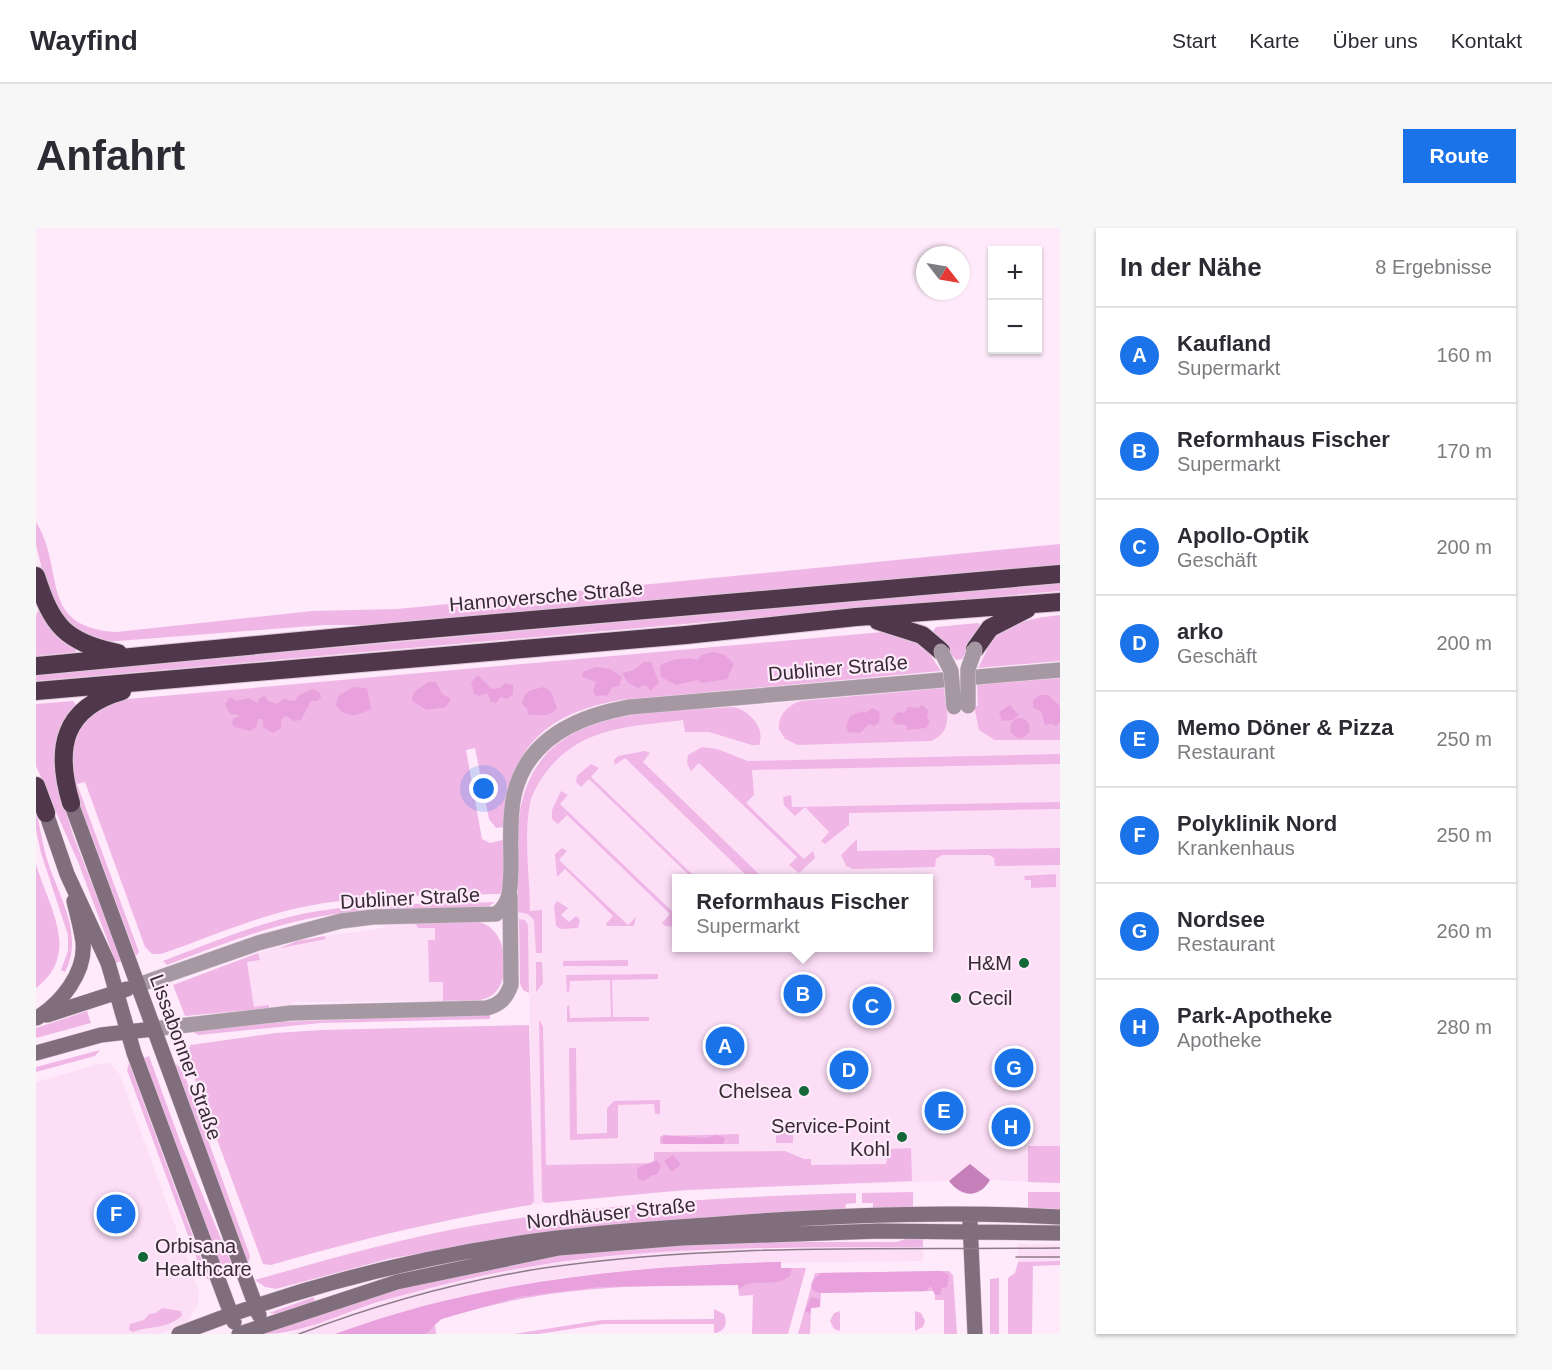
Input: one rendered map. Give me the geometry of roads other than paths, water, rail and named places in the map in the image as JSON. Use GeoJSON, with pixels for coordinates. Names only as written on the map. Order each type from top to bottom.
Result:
{"type":"FeatureCollection","features":[{"type":"Feature","properties":{"kind":"highway","name":"Hannoversche Straße"},"geometry":{"type":"LineString","coordinates":[[36,666],[1060,574]]}},
{"type":"Feature","properties":{"kind":"highway"},"geometry":{"type":"LineString","coordinates":[[36,576],[53,620],[71,638],[98,649],[150,655]]}},
{"type":"Feature","properties":{"kind":"highway"},"geometry":{"type":"LineString","coordinates":[[36,691],[856,617],[1055,602]]}},
{"type":"Feature","properties":{"kind":"highway"},"geometry":{"type":"LineString","coordinates":[[975,649],[995,625],[1026,610],[1055,602]]}},
{"type":"Feature","properties":{"kind":"highway"},"geometry":{"type":"LineString","coordinates":[[856,617],[908,629],[930,640],[941,651]]}},
{"type":"Feature","properties":{"kind":"highway"},"geometry":{"type":"LineString","coordinates":[[71,802],[65,782],[62,756],[67,735],[76,719],[100,699],[151,682]]}},
{"type":"Feature","properties":{"kind":"highway"},"geometry":{"type":"LineString","coordinates":[[36,786],[46,813]]}},
{"type":"Feature","properties":{"kind":"main road","name":"Lissabonner Straße"},"geometry":{"type":"LineString","coordinates":[[71,802],[263,1326]]}},
{"type":"Feature","properties":{"kind":"main road"},"geometry":{"type":"LineString","coordinates":[[46,813],[68,874],[94,928],[118,992],[129,1032],[238,1334]]}},
{"type":"Feature","properties":{"kind":"main road"},"geometry":{"type":"LineString","coordinates":[[36,1018],[59,1001],[81,962],[83,942],[68,874]]}},
{"type":"Feature","properties":{"kind":"main road","name":"Dubliner Straße"},"geometry":{"type":"LineString","coordinates":[[36,1018],[138,985]]}},
{"type":"Feature","properties":{"kind":"main road"},"geometry":{"type":"LineString","coordinates":[[36,1053],[101,1035],[153,1029]]}},
{"type":"Feature","properties":{"kind":"main road"},"geometry":{"type":"LineString","coordinates":[[970,1213],[975,1334]]}},
{"type":"Feature","properties":{"kind":"main road","name":"Nordhäuser Straße"},"geometry":{"type":"LineString","coordinates":[[179,1334],[256,1305],[386,1269],[556,1238],[842,1215],[970,1213],[1060,1217]]}},
{"type":"Feature","properties":{"kind":"main road","name":"Nordhäuser Straße"},"geometry":{"type":"LineString","coordinates":[[238,1334],[398,1282],[559,1248],[682,1238],[879,1231],[1060,1233]]}},
{"type":"Feature","properties":{"kind":"street"},"geometry":{"type":"LineString","coordinates":[[941,651],[951,670],[961,707],[968,669],[975,649]]}},
{"type":"Feature","properties":{"kind":"street"},"geometry":{"type":"LineString","coordinates":[[977,677],[1060,670]]}},
{"type":"Feature","properties":{"kind":"street","name":"Dubliner Straße"},"geometry":{"type":"LineString","coordinates":[[138,985],[266,940],[340,921],[373,917],[493,915],[502,909],[510,893],[510,823],[516,787],[530,760],[543,745],[556,733],[577,721],[601,712],[630,707],[942,680]]}},
{"type":"Feature","properties":{"kind":"street"},"geometry":{"type":"LineString","coordinates":[[153,1029],[291,1013],[487,1008],[497,1005],[505,998],[511,985],[510,893]]}},
{"type":"Feature","properties":{"kind":"tram line"},"geometry":{"type":"LineString","coordinates":[[299,1334],[389,1303],[450,1287],[513,1273],[608,1260],[801,1249],[1060,1248]]}},
{"type":"Feature","properties":{"kind":"tram line"},"geometry":{"type":"LineString","coordinates":[[1016,1257],[1060,1257]]}},
{"type":"Feature","properties":{"kind":"place","name":"H&M"},"geometry":{"type":"Point","coordinates":[1024,963]}},
{"type":"Feature","properties":{"kind":"place","name":"Reformhaus Fischer"},"geometry":{"type":"Point","coordinates":[803,994]}},
{"type":"Feature","properties":{"kind":"place","name":"Cecil"},"geometry":{"type":"Point","coordinates":[956,998]}},
{"type":"Feature","properties":{"kind":"place","name":"Apollo-Optik"},"geometry":{"type":"Point","coordinates":[872,1006]}},
{"type":"Feature","properties":{"kind":"place","name":"Kaufland"},"geometry":{"type":"Point","coordinates":[725,1046]}},
{"type":"Feature","properties":{"kind":"place","name":"Nordsee"},"geometry":{"type":"Point","coordinates":[1014,1068]}},
{"type":"Feature","properties":{"kind":"place","name":"arko"},"geometry":{"type":"Point","coordinates":[849,1070]}},
{"type":"Feature","properties":{"kind":"place","name":"Chelsea"},"geometry":{"type":"Point","coordinates":[804,1091]}},
{"type":"Feature","properties":{"kind":"place","name":"Memo Döner & Pizza"},"geometry":{"type":"Point","coordinates":[944,1111]}},
{"type":"Feature","properties":{"kind":"place","name":"Park-Apotheke"},"geometry":{"type":"Point","coordinates":[1011,1127]}},
{"type":"Feature","properties":{"kind":"place","name":"Service-Point Kohl"},"geometry":{"type":"Point","coordinates":[902,1137]}},
{"type":"Feature","properties":{"kind":"place","name":"Polyklinik Nord"},"geometry":{"type":"Point","coordinates":[116,1214]}},
{"type":"Feature","properties":{"kind":"place","name":"Orbisana Healthcare"},"geometry":{"type":"Point","coordinates":[143,1257]}}]}
